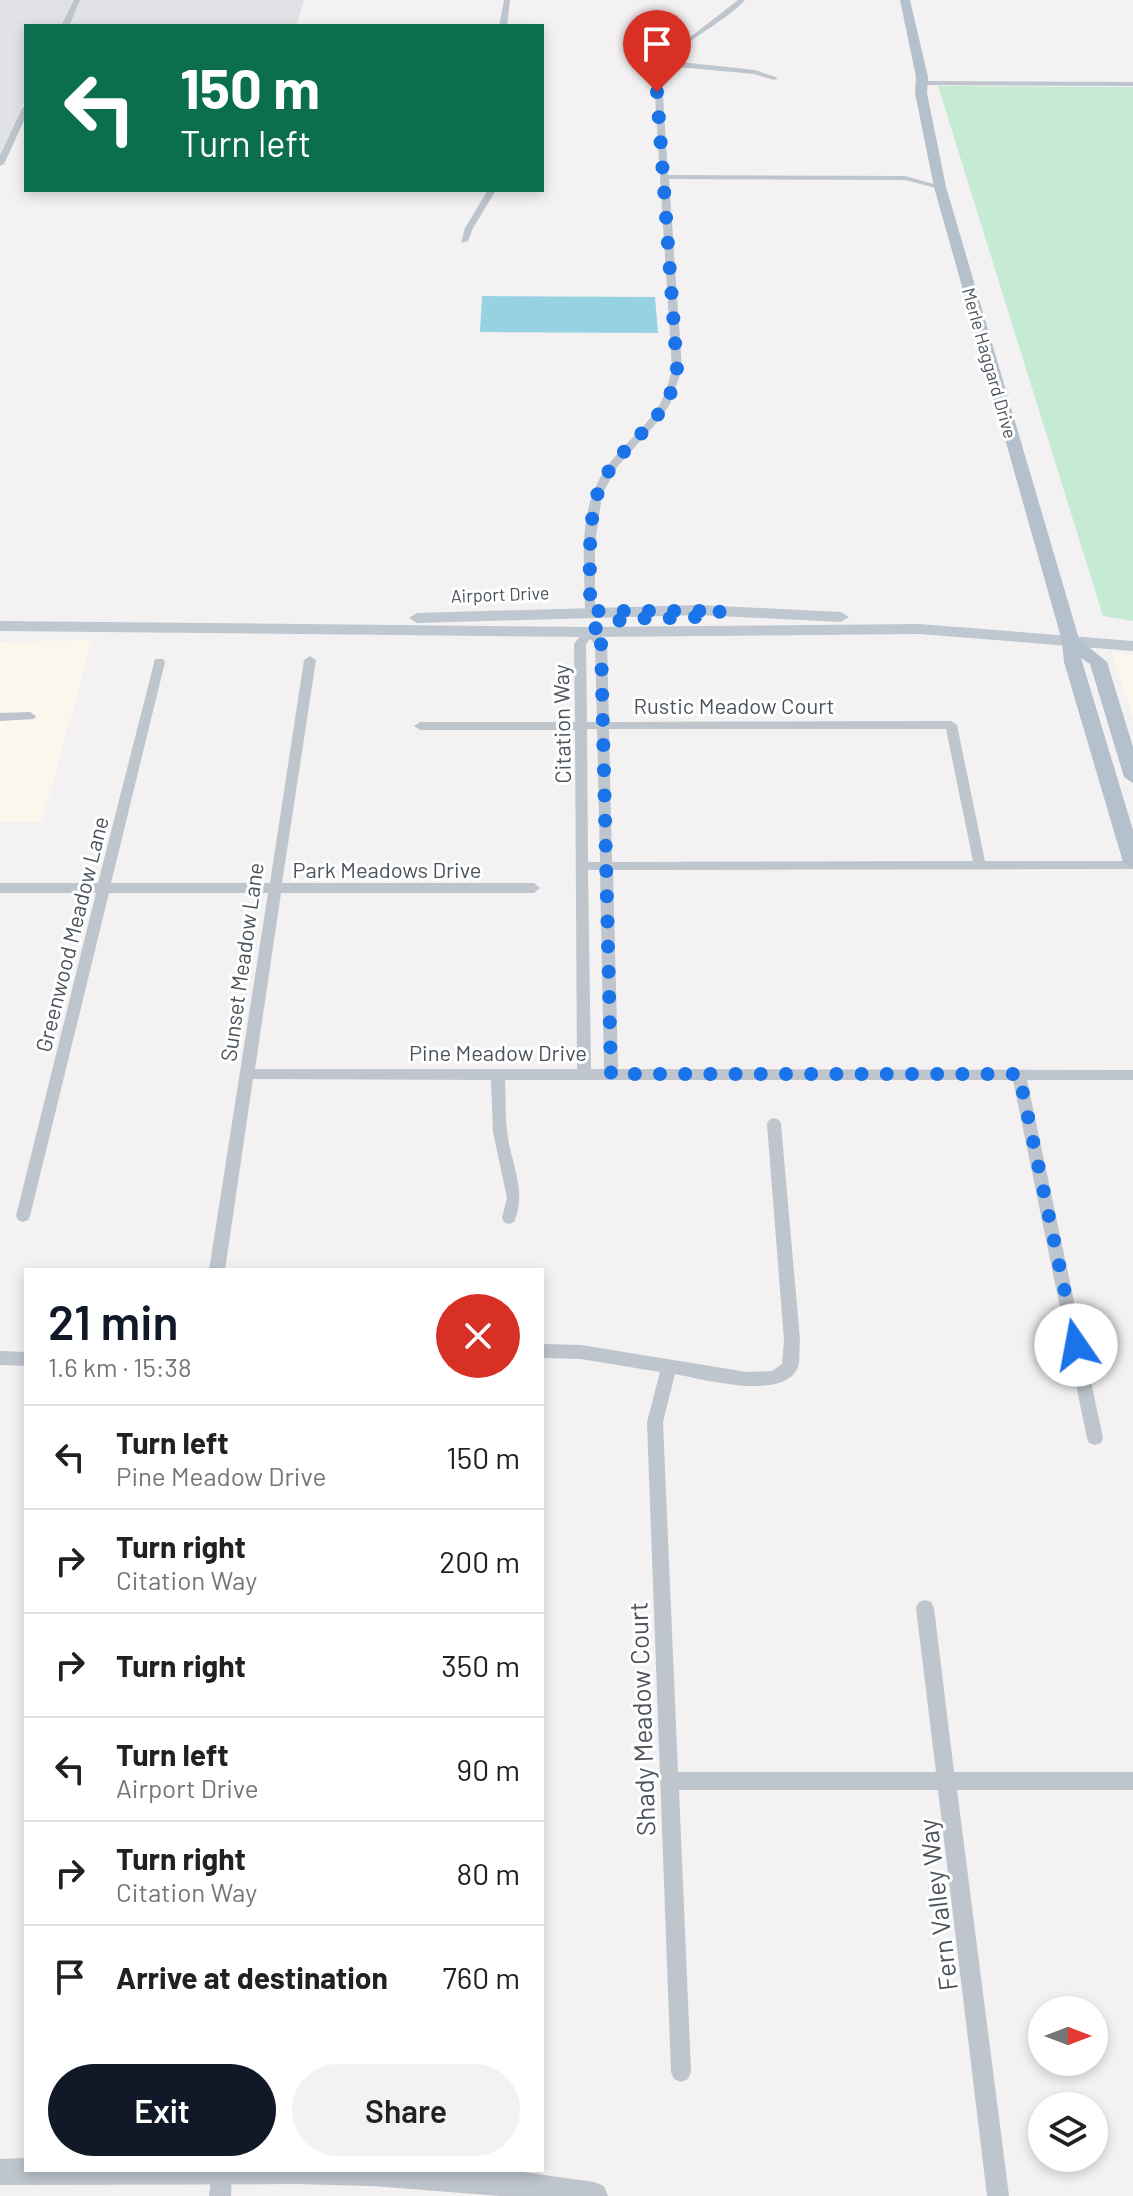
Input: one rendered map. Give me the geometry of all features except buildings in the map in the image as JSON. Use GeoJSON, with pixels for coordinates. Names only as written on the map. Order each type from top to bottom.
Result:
{"type":"FeatureCollection","features":[{"type":"Feature","properties":{"kind":"main road","name":"Merle Haggard Drive"},"geometry":{"type":"LineString","coordinates":[[893,0],[910,76],[920,83]]}},
{"type":"Feature","properties":{"kind":"main road","name":"Merle Haggard Drive"},"geometry":{"type":"LineString","coordinates":[[905,0],[922,77],[920,83],[940,187],[1071,641],[1073,662],[1133,863]]}},
{"type":"Feature","properties":{"kind":"main road","name":"Airport Drive"},"geometry":{"type":"LineString","coordinates":[[273,629],[383,620],[590,611],[722,611],[895,620],[919,629]]}},
{"type":"Feature","properties":{"kind":"main road"},"geometry":{"type":"LineString","coordinates":[[448,631],[484,621],[570,620],[581,618],[590,611]]}},
{"type":"Feature","properties":{"kind":"main road"},"geometry":{"type":"LineString","coordinates":[[589,632],[614,620],[702,619],[722,611]]}},
{"type":"Feature","properties":{"kind":"main road","name":"Airport Drive"},"geometry":{"type":"LineString","coordinates":[[0,626],[589,632],[919,629],[1133,646]]}},
{"type":"Feature","properties":{"kind":"main road"},"geometry":{"type":"LineString","coordinates":[[1071,641],[1098,662],[1133,777]]}},
{"type":"Feature","properties":{"kind":"street"},"geometry":{"type":"LineString","coordinates":[[66,24],[77,0]]}},
{"type":"Feature","properties":{"kind":"street"},"geometry":{"type":"LineString","coordinates":[[503,24],[507,0]]}},
{"type":"Feature","properties":{"kind":"street"},"geometry":{"type":"LineString","coordinates":[[590,611],[592,528],[599,490],[619,457],[661,414],[675,378],[657,92],[665,63],[684,42],[742,0]]}},
{"type":"Feature","properties":{"kind":"street"},"geometry":{"type":"LineString","coordinates":[[665,63],[755,72],[774,78]]}},
{"type":"Feature","properties":{"kind":"street"},"geometry":{"type":"LineString","coordinates":[[920,83],[1133,84]]}},
{"type":"Feature","properties":{"kind":"street"},"geometry":{"type":"LineString","coordinates":[[0,164],[24,112]]}},
{"type":"Feature","properties":{"kind":"street"},"geometry":{"type":"LineString","coordinates":[[905,178],[928,172],[935,162]]}},
{"type":"Feature","properties":{"kind":"street"},"geometry":{"type":"LineString","coordinates":[[663,177],[905,178],[940,187]]}},
{"type":"Feature","properties":{"kind":"street"},"geometry":{"type":"LineString","coordinates":[[464,241],[491,192]]}},
{"type":"Feature","properties":{"kind":"street","name":"Citation Way"},"geometry":{"type":"LineString","coordinates":[[584,1074],[580,644],[589,632],[601,643],[611,1074]]}},
{"type":"Feature","properties":{"kind":"street","name":"Sunset Meadow Lane"},"geometry":{"type":"LineString","coordinates":[[217,1268],[310,660]]}},
{"type":"Feature","properties":{"kind":"street","name":"Greenwood Meadow Lane"},"geometry":{"type":"LineString","coordinates":[[23,1216],[159,662]]}},
{"type":"Feature","properties":{"kind":"street"},"geometry":{"type":"LineString","coordinates":[[0,717],[30,716]]}},
{"type":"Feature","properties":{"kind":"street","name":"Rustic Meadow Court"},"geometry":{"type":"LineString","coordinates":[[420,726],[951,725],[980,865]]}},
{"type":"Feature","properties":{"kind":"street"},"geometry":{"type":"LineString","coordinates":[[582,866],[1133,863]]}},
{"type":"Feature","properties":{"kind":"street","name":"Park Meadows Drive"},"geometry":{"type":"LineString","coordinates":[[0,888],[534,888]]}},
{"type":"Feature","properties":{"kind":"street","name":"Pine Meadow Drive"},"geometry":{"type":"LineString","coordinates":[[248,1074],[1133,1075]]}},
{"type":"Feature","properties":{"kind":"street"},"geometry":{"type":"LineString","coordinates":[[498,1074],[500,1132],[514,1198],[509,1218]]}},
{"type":"Feature","properties":{"kind":"street"},"geometry":{"type":"LineString","coordinates":[[1019,1074],[1095,1438]]}},
{"type":"Feature","properties":{"kind":"street"},"geometry":{"type":"LineString","coordinates":[[544,1351],[581,1352],[747,1379],[774,1378],[790,1368],[792,1340],[774,1124]]}},
{"type":"Feature","properties":{"kind":"street"},"geometry":{"type":"LineString","coordinates":[[0,1358],[24,1359]]}},
{"type":"Feature","properties":{"kind":"street","name":"Shady Meadow Court"},"geometry":{"type":"LineString","coordinates":[[669,1366],[655,1422],[681,2072]]}},
{"type":"Feature","properties":{"kind":"street","name":"Fern Valley Way"},"geometry":{"type":"LineString","coordinates":[[925,1608],[998,2196]]}},
{"type":"Feature","properties":{"kind":"street"},"geometry":{"type":"LineString","coordinates":[[670,1781],[1133,1781]]}},
{"type":"Feature","properties":{"kind":"street"},"geometry":{"type":"LineString","coordinates":[[0,2172],[24,2172]]}},
{"type":"Feature","properties":{"kind":"street"},"geometry":{"type":"LineString","coordinates":[[220,2196],[222,2172]]}},
{"type":"Feature","properties":{"kind":"street"},"geometry":{"type":"LineString","coordinates":[[379,2172],[464,2178],[594,2196]]}},
{"type":"Feature","properties":{"kind":"shaded area"},"geometry":{"type":"Polygon","coordinates":[[[0,0],[304,0],[297,24],[24,24],[24,102],[0,154],[0,0]]]}},
{"type":"Feature","properties":{"kind":"shaded area"},"geometry":{"type":"Polygon","coordinates":[[[92,640],[42,822],[0,822],[0,642],[92,640]]]}},
{"type":"Feature","properties":{"kind":"shaded area"},"geometry":{"type":"Polygon","coordinates":[[[1112,652],[1133,655],[1133,719],[1131,713],[1112,652]]]}},
{"type":"Feature","properties":{"kind":"green space"},"geometry":{"type":"Polygon","coordinates":[[[938,86],[1133,87],[1133,621],[1103,616],[938,86]]]}},
{"type":"Feature","properties":{"kind":"water"},"geometry":{"type":"Polygon","coordinates":[[[482,296],[655,297],[658,333],[480,332],[482,296]]]}},
{"type":"Feature","properties":{"kind":"route"},"geometry":{"type":"LineString","coordinates":[[657,92],[677,369],[661,414],[619,457],[599,490],[592,528],[590,611],[722,611],[702,619],[614,620],[589,632],[601,643],[611,1074],[1019,1074],[1076,1345]]}}]}
